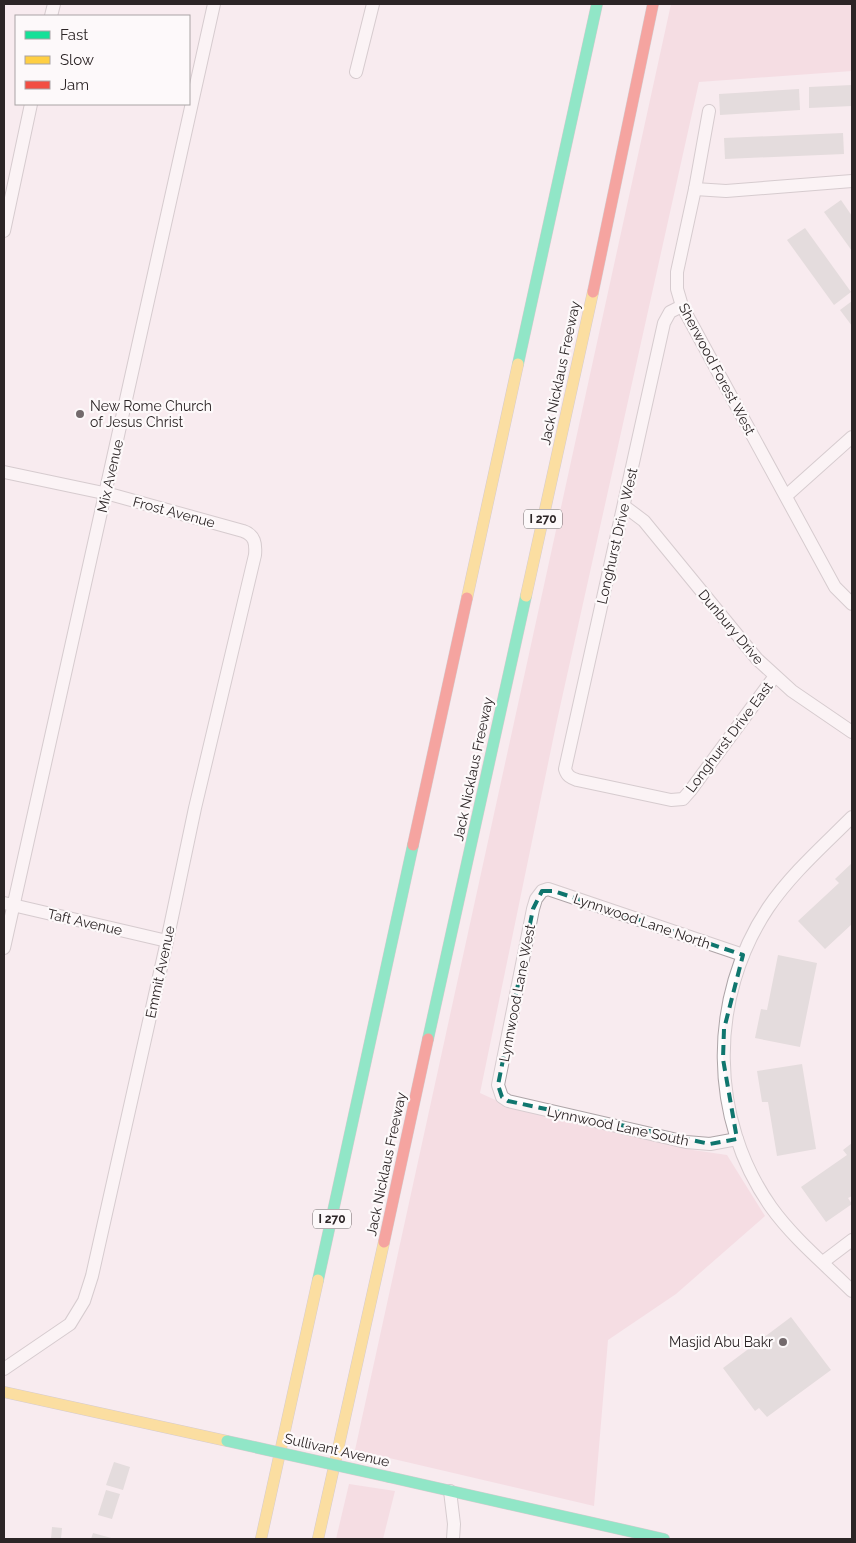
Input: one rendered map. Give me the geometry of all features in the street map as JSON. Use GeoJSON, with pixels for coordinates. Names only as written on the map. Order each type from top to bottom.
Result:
{"type":"FeatureCollection","features":[{"type":"Feature","properties":{"kind":"main road","name":"I 270"},"geometry":{"type":"LineString","coordinates":[[261,1539],[596,4]]}},
{"type":"Feature","properties":{"kind":"main road","name":"Jack Nicklaus Freeway"},"geometry":{"type":"LineString","coordinates":[[318,1539],[584,333],[654,4]]}},
{"type":"Feature","properties":{"kind":"main road","name":"Sullivant Avenue"},"geometry":{"type":"LineString","coordinates":[[4,1392],[664,1539]]}},
{"type":"Feature","properties":{"kind":"street","name":"Mix Avenue"},"geometry":{"type":"LineString","coordinates":[[192,84],[214,4]]}},
{"type":"Feature","properties":{"kind":"street"},"geometry":{"type":"LineString","coordinates":[[356,72],[373,4]]}},
{"type":"Feature","properties":{"kind":"street"},"geometry":{"type":"LineString","coordinates":[[4,231],[31,105]]}},
{"type":"Feature","properties":{"kind":"street","name":"Mix Avenue"},"geometry":{"type":"LineString","coordinates":[[4,948],[9,904],[106,494],[188,105]]}},
{"type":"Feature","properties":{"kind":"street","name":"Sherwood Forest West"},"geometry":{"type":"LineString","coordinates":[[709,111],[677,272],[676,289],[682,306],[835,587],[852,604]]}},
{"type":"Feature","properties":{"kind":"street"},"geometry":{"type":"LineString","coordinates":[[695,189],[726,191],[852,181]]}},
{"type":"Feature","properties":{"kind":"street","name":"Longhurst Drive West"},"geometry":{"type":"LineString","coordinates":[[682,306],[670,312],[664,323],[565,768],[566,773],[571,778],[577,780],[671,800],[683,799]]}},
{"type":"Feature","properties":{"kind":"street"},"geometry":{"type":"LineString","coordinates":[[786,496],[852,437]]}},
{"type":"Feature","properties":{"kind":"street","name":"Frost Avenue"},"geometry":{"type":"LineString","coordinates":[[4,472],[106,494],[243,531],[254,537]]}},
{"type":"Feature","properties":{"kind":"street","name":"Dunbury Drive"},"geometry":{"type":"LineString","coordinates":[[624,506],[644,521],[756,659],[792,691],[852,732]]}},
{"type":"Feature","properties":{"kind":"street","name":"Emmit Avenue"},"geometry":{"type":"LineString","coordinates":[[4,1369],[66,1328],[77,1315],[84,1301],[92,1276],[195,808],[255,555],[254,537]]}},
{"type":"Feature","properties":{"kind":"street","name":"Longhurst Drive East"},"geometry":{"type":"LineString","coordinates":[[683,799],[775,676]]}},
{"type":"Feature","properties":{"kind":"street"},"geometry":{"type":"LineString","coordinates":[[852,817],[784,887],[754,931],[743,955],[729,997],[724,1029],[723,1052],[730,1114],[745,1160],[771,1207],[800,1241],[852,1292]]}},
{"type":"Feature","properties":{"kind":"street","name":"Lynnwood Lane North"},"geometry":{"type":"LineString","coordinates":[[542,890],[554,891],[743,955]]}},
{"type":"Feature","properties":{"kind":"street","name":"Lynnwood Lane West"},"geometry":{"type":"LineString","coordinates":[[502,1097],[498,1085],[533,909],[536,899],[542,890]]}},
{"type":"Feature","properties":{"kind":"street","name":"Taft Avenue"},"geometry":{"type":"LineString","coordinates":[[9,904],[167,941]]}},
{"type":"Feature","properties":{"kind":"street","name":"Lynnwood Lane South"},"geometry":{"type":"LineString","coordinates":[[502,1097],[508,1101],[686,1142],[710,1144],[737,1139]]}},
{"type":"Feature","properties":{"kind":"street"},"geometry":{"type":"LineString","coordinates":[[823,1262],[852,1240]]}},
{"type":"Feature","properties":{"kind":"street"},"geometry":{"type":"LineString","coordinates":[[450,1491],[454,1524],[453,1539]]}},
{"type":"Feature","properties":{"kind":"highlighted area"},"geometry":{"type":"Polygon","coordinates":[[[542,891],[554,891],[743,955],[724,1029],[723,1059],[737,1139],[710,1144],[508,1101],[502,1097],[498,1085],[533,909],[542,891]]]}},
{"type":"Feature","properties":{"kind":"shaded area"},"geometry":{"type":"Polygon","coordinates":[[[671,4],[852,4],[852,71],[699,82],[556,725],[480,1093],[502,1103],[693,1150],[727,1155],[765,1216],[676,1294],[608,1340],[594,1506],[355,1450],[671,4]]]}},
{"type":"Feature","properties":{"kind":"shaded area"},"geometry":{"type":"Polygon","coordinates":[[[349,1484],[395,1491],[383,1539],[336,1539],[349,1484]]]}},
{"type":"Feature","properties":{"kind":"building"},"geometry":{"type":"Polygon","coordinates":[[[852,85],[852,106],[809,108],[809,87],[852,85]]]}},
{"type":"Feature","properties":{"kind":"building"},"geometry":{"type":"Polygon","coordinates":[[[799,89],[800,110],[720,115],[719,94],[799,89]]]}},
{"type":"Feature","properties":{"kind":"building"},"geometry":{"type":"Polygon","coordinates":[[[843,133],[844,154],[725,159],[724,138],[843,133]]]}},
{"type":"Feature","properties":{"kind":"building"},"geometry":{"type":"Polygon","coordinates":[[[841,200],[852,216],[852,251],[824,212],[841,200]]]}},
{"type":"Feature","properties":{"kind":"building"},"geometry":{"type":"Polygon","coordinates":[[[805,228],[851,292],[834,305],[787,240],[805,228]]]}},
{"type":"Feature","properties":{"kind":"building"},"geometry":{"type":"Polygon","coordinates":[[[852,301],[852,326],[840,310],[852,301]]]}},
{"type":"Feature","properties":{"kind":"building"},"geometry":{"type":"Polygon","coordinates":[[[852,863],[852,924],[825,949],[798,921],[839,883],[835,879],[852,863]]]}},
{"type":"Feature","properties":{"kind":"building"},"geometry":{"type":"Polygon","coordinates":[[[778,955],[817,963],[800,1047],[755,1038],[761,1009],[767,1010],[778,955]]]}},
{"type":"Feature","properties":{"kind":"building"},"geometry":{"type":"Polygon","coordinates":[[[802,1064],[816,1149],[777,1156],[768,1102],[762,1102],[757,1071],[802,1064]]]}},
{"type":"Feature","properties":{"kind":"building"},"geometry":{"type":"Polygon","coordinates":[[[852,1143],[852,1196],[848,1198],[852,1204],[826,1222],[801,1187],[847,1155],[843,1150],[852,1143]]]}},
{"type":"Feature","properties":{"kind":"building","name":"Masjid Abu Bakr"},"geometry":{"type":"Polygon","coordinates":[[[791,1317],[831,1370],[767,1417],[759,1408],[755,1411],[723,1368],[791,1317]]]}},
{"type":"Feature","properties":{"kind":"building"},"geometry":{"type":"Polygon","coordinates":[[[114,1462],[130,1467],[123,1490],[106,1485],[114,1462]]]}},
{"type":"Feature","properties":{"kind":"building"},"geometry":{"type":"Polygon","coordinates":[[[106,1490],[120,1494],[112,1519],[98,1515],[106,1490]]]}},
{"type":"Feature","properties":{"kind":"building"},"geometry":{"type":"Polygon","coordinates":[[[52,1527],[62,1528],[61,1539],[51,1539],[52,1527]]]}},
{"type":"Feature","properties":{"kind":"building"},"geometry":{"type":"Polygon","coordinates":[[[93,1533],[115,1539],[91,1539],[93,1533]]]}},
{"type":"Feature","properties":{"kind":"traffic: fast"},"geometry":{"type":"LineString","coordinates":[[518,364],[597,4]]}},
{"type":"Feature","properties":{"kind":"traffic: fast"},"geometry":{"type":"LineString","coordinates":[[428,1039],[526,596]]}},
{"type":"Feature","properties":{"kind":"traffic: fast"},"geometry":{"type":"LineString","coordinates":[[318,1280],[413,845]]}},
{"type":"Feature","properties":{"kind":"traffic: fast"},"geometry":{"type":"LineString","coordinates":[[227,1441],[389,1477]]}},
{"type":"Feature","properties":{"kind":"traffic: fast"},"geometry":{"type":"LineString","coordinates":[[389,1477],[664,1539]]}},
{"type":"Feature","properties":{"kind":"traffic: slow"},"geometry":{"type":"LineString","coordinates":[[526,596],[593,292]]}},
{"type":"Feature","properties":{"kind":"traffic: slow"},"geometry":{"type":"LineString","coordinates":[[467,598],[518,364]]}},
{"type":"Feature","properties":{"kind":"traffic: slow"},"geometry":{"type":"LineString","coordinates":[[318,1539],[384,1242]]}},
{"type":"Feature","properties":{"kind":"traffic: slow"},"geometry":{"type":"LineString","coordinates":[[261,1539],[318,1280]]}},
{"type":"Feature","properties":{"kind":"traffic: slow"},"geometry":{"type":"LineString","coordinates":[[4,1392],[227,1441]]}},
{"type":"Feature","properties":{"kind":"traffic: jam"},"geometry":{"type":"LineString","coordinates":[[593,292],[653,4]]}},
{"type":"Feature","properties":{"kind":"traffic: jam"},"geometry":{"type":"LineString","coordinates":[[413,845],[467,598]]}},
{"type":"Feature","properties":{"kind":"traffic: jam"},"geometry":{"type":"LineString","coordinates":[[384,1242],[428,1039]]}},
{"type":"Feature","properties":{"kind":"place","name":"New Rome Church of Jesus Christ"},"geometry":{"type":"Point","coordinates":[80,414]}},
{"type":"Feature","properties":{"kind":"place","name":"Masjid Abu Bakr"},"geometry":{"type":"Point","coordinates":[783,1342]}}]}
